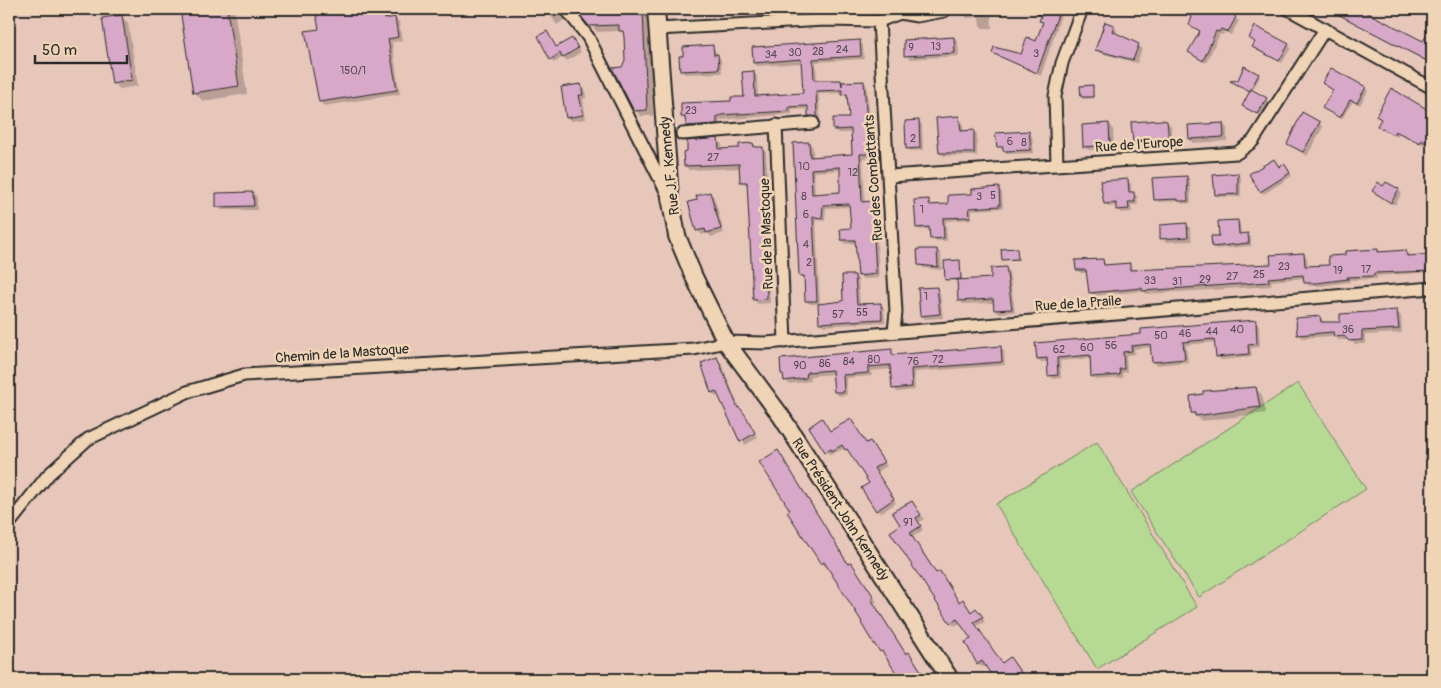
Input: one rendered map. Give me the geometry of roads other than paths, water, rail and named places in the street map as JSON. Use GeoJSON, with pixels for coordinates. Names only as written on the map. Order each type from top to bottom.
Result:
{"type":"FeatureCollection","features":[{"type":"Feature","properties":{"kind":"street"},"geometry":{"type":"LineString","coordinates":[[566,9],[588,37],[670,197]]}},
{"type":"Feature","properties":{"kind":"street","name":"Rue J.F. Kennedy"},"geometry":{"type":"LineString","coordinates":[[656,9],[670,197],[677,236],[726,342]]}},
{"type":"Feature","properties":{"kind":"street"},"geometry":{"type":"LineString","coordinates":[[657,30],[825,20],[879,21],[901,11],[917,16],[944,11],[944,9]]}},
{"type":"Feature","properties":{"kind":"street"},"geometry":{"type":"LineString","coordinates":[[1057,165],[1055,96],[1062,63],[1082,9]]}},
{"type":"Feature","properties":{"kind":"street"},"geometry":{"type":"LineString","coordinates":[[1288,9],[1432,88]]}},
{"type":"Feature","properties":{"kind":"street","name":"Rue des Combattants"},"geometry":{"type":"LineString","coordinates":[[879,21],[896,312],[894,332]]}},
{"type":"Feature","properties":{"kind":"street","name":"Rue de l'Europe"},"geometry":{"type":"LineString","coordinates":[[889,176],[1237,152],[1253,141],[1326,29]]}},
{"type":"Feature","properties":{"kind":"street"},"geometry":{"type":"LineString","coordinates":[[682,134],[813,123]]}},
{"type":"Feature","properties":{"kind":"street","name":"Rue de la Mastoque"},"geometry":{"type":"LineString","coordinates":[[776,125],[785,342]]}},
{"type":"Feature","properties":{"kind":"street","name":"Rue de la Praile"},"geometry":{"type":"LineString","coordinates":[[726,342],[785,342],[1432,288]]}},
{"type":"Feature","properties":{"kind":"street","name":"Chemin de la Mastoque"},"geometry":{"type":"LineString","coordinates":[[9,524],[48,475],[88,439],[187,392],[244,375],[694,349],[726,342]]}},
{"type":"Feature","properties":{"kind":"street","name":"Rue Président John Kennedy"},"geometry":{"type":"LineString","coordinates":[[726,342],[781,416],[950,679]]}}]}
